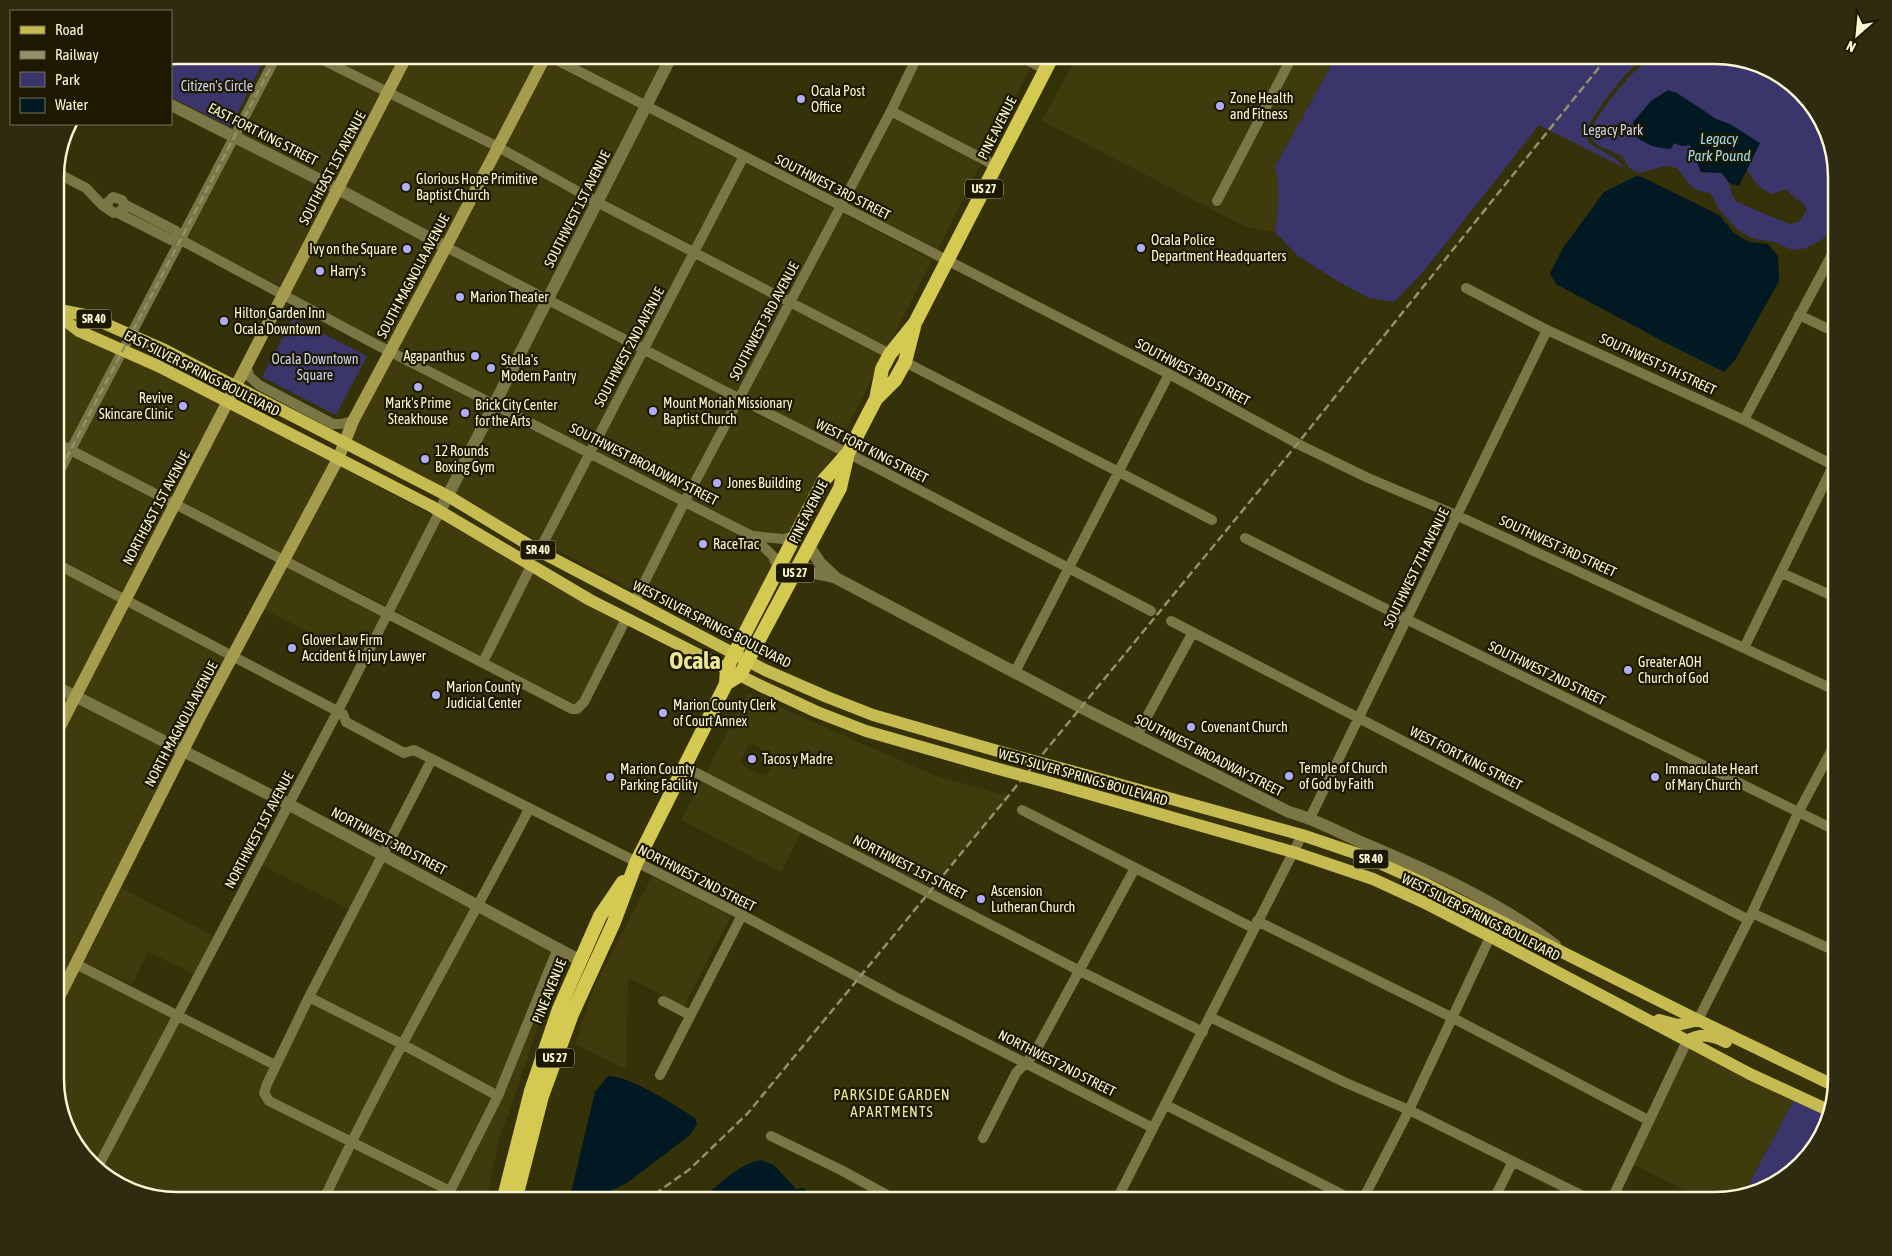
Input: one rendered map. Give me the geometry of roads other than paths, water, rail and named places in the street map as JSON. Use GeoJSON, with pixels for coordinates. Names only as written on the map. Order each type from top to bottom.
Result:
{"type":"FeatureCollection","features":[{"type":"Feature","properties":{"kind":"highway","name":"PINE AVENUE"},"geometry":{"type":"LineString","coordinates":[[504,1192],[542,1054],[579,960],[600,916],[636,862],[727,683],[727,668],[778,568],[824,480],[848,453],[876,399],[882,369],[890,354],[915,323],[1048,64]]}},
{"type":"Feature","properties":{"kind":"highway","name":"PINE AVENUE"},"geometry":{"type":"LineString","coordinates":[[876,399],[895,380],[905,362],[915,323]]}},
{"type":"Feature","properties":{"kind":"highway","name":"PINE AVENUE"},"geometry":{"type":"LineString","coordinates":[[740,675],[840,488],[848,453]]}},
{"type":"Feature","properties":{"kind":"highway"},"geometry":{"type":"LineString","coordinates":[[727,683],[740,675]]}},
{"type":"Feature","properties":{"kind":"highway","name":"PINE AVENUE"},"geometry":{"type":"LineString","coordinates":[[517,1192],[530,1140],[555,1058],[575,1006],[614,922],[636,862]]}},
{"type":"Feature","properties":{"kind":"main road","name":"SOUTHEAST 1ST AVENUE"},"geometry":{"type":"LineString","coordinates":[[283,294],[402,64]]}},
{"type":"Feature","properties":{"kind":"main road","name":"SOUTH MAGNOLIA AVENUE"},"geometry":{"type":"LineString","coordinates":[[338,459],[353,421],[541,64]]}},
{"type":"Feature","properties":{"kind":"main road","name":"NORTHEAST 1ST AVENUE"},"geometry":{"type":"LineString","coordinates":[[64,719],[176,505],[283,294]]}},
{"type":"Feature","properties":{"kind":"main road","name":"EAST SILVER SPRINGS BOULEVARD"},"geometry":{"type":"LineString","coordinates":[[64,312],[85,315],[132,334],[344,442]]}},
{"type":"Feature","properties":{"kind":"main road","name":"EAST SILVER SPRINGS BOULEVARD"},"geometry":{"type":"LineString","coordinates":[[64,318],[79,331],[123,350],[338,459]]}},
{"type":"Feature","properties":{"kind":"main road","name":"WEST SILVER SPRINGS BOULEVARD"},"geometry":{"type":"LineString","coordinates":[[344,442],[448,496],[539,551],[587,577],[778,676],[851,707],[900,724],[1336,846],[1391,868],[1828,1083]]}},
{"type":"Feature","properties":{"kind":"main road","name":"WEST SILVER SPRINGS BOULEVARD"},"geometry":{"type":"LineString","coordinates":[[338,459],[440,511],[531,566],[626,619],[817,712],[866,731],[1293,852],[1373,879],[1423,902],[1687,1042],[1824,1108]]}},
{"type":"Feature","properties":{"kind":"main road","name":"NORTH MAGNOLIA AVENUE"},"geometry":{"type":"LineString","coordinates":[[64,987],[183,750],[338,459]]}},
{"type":"Feature","properties":{"kind":"main road"},"geometry":{"type":"LineString","coordinates":[[486,538],[502,544],[523,556],[539,551]]}},
{"type":"Feature","properties":{"kind":"main road"},"geometry":{"type":"LineString","coordinates":[[531,566],[548,565],[571,576],[587,577]]}},
{"type":"Feature","properties":{"kind":"main road"},"geometry":{"type":"LineString","coordinates":[[1580,985],[1612,994],[1668,1023],[1683,1025],[1698,1020]]}},
{"type":"Feature","properties":{"kind":"main road"},"geometry":{"type":"LineString","coordinates":[[1687,1042],[1694,1037],[1704,1035],[1715,1037],[1784,1070],[1802,1071]]}},
{"type":"Feature","properties":{"kind":"street"},"geometry":{"type":"LineString","coordinates":[[64,463],[273,64]]}},
{"type":"Feature","properties":{"kind":"street"},"geometry":{"type":"LineString","coordinates":[[331,64],[498,147],[597,202],[890,354]]}},
{"type":"Feature","properties":{"kind":"street","name":"SOUTHWEST 3RD STREET"},"geometry":{"type":"LineString","coordinates":[[564,64],[946,262],[1169,374],[1327,458],[1368,478],[1456,514],[1828,687]]}},
{"type":"Feature","properties":{"kind":"street","name":"SOUTHWEST 1ST AVENUE"},"geometry":{"type":"LineString","coordinates":[[440,511],[667,64]]}},
{"type":"Feature","properties":{"kind":"street","name":"SOUTHWEST 3RD AVENUE"},"geometry":{"type":"LineString","coordinates":[[635,601],[685,501],[891,111],[914,64]]}},
{"type":"Feature","properties":{"kind":"street"},"geometry":{"type":"LineString","coordinates":[[1037,64],[1046,69]]}},
{"type":"Feature","properties":{"kind":"street"},"geometry":{"type":"LineString","coordinates":[[1217,201],[1288,64]]}},
{"type":"Feature","properties":{"kind":"street","name":"EAST FORT KING STREET"},"geometry":{"type":"LineString","coordinates":[[172,106],[338,189],[446,247]]}},
{"type":"Feature","properties":{"kind":"street"},"geometry":{"type":"LineString","coordinates":[[891,111],[996,166]]}},
{"type":"Feature","properties":{"kind":"street","name":"SOUTHWEST 2ND AVENUE"},"geometry":{"type":"LineString","coordinates":[[539,551],[744,156]]}},
{"type":"Feature","properties":{"kind":"street","name":"SOUTHWEST BROADWAY STREET"},"geometry":{"type":"LineString","coordinates":[[64,177],[86,188],[102,205],[110,210],[121,208],[171,240],[181,240],[390,352],[752,536],[773,556],[778,568]]}},
{"type":"Feature","properties":{"kind":"street","name":"WEST FORT KING STREET"},"geometry":{"type":"LineString","coordinates":[[446,247],[1151,611]]}},
{"type":"Feature","properties":{"kind":"street"},"geometry":{"type":"LineString","coordinates":[[1744,420],[1828,262]]}},
{"type":"Feature","properties":{"kind":"street","name":"SOUTHWEST 5TH STREET"},"geometry":{"type":"LineString","coordinates":[[1466,288],[1547,330],[1828,460]]}},
{"type":"Feature","properties":{"kind":"street"},"geometry":{"type":"LineString","coordinates":[[1799,315],[1828,328]]}},
{"type":"Feature","properties":{"kind":"street","name":"SOUTHWEST 7TH AVENUE"},"geometry":{"type":"LineString","coordinates":[[1310,818],[1547,330]]}},
{"type":"Feature","properties":{"kind":"street"},"geometry":{"type":"LineString","coordinates":[[905,362],[1212,520]]}},
{"type":"Feature","properties":{"kind":"street"},"geometry":{"type":"LineString","coordinates":[[246,366],[250,377],[259,385],[333,424],[353,421]]}},
{"type":"Feature","properties":{"kind":"street"},"geometry":{"type":"LineString","coordinates":[[1015,672],[1169,374]]}},
{"type":"Feature","properties":{"kind":"street"},"geometry":{"type":"LineString","coordinates":[[64,446],[572,709],[577,709],[584,702],[626,619]]}},
{"type":"Feature","properties":{"kind":"street"},"geometry":{"type":"LineString","coordinates":[[1744,648],[1828,480]]}},
{"type":"Feature","properties":{"kind":"street","name":"NORTHWEST 1ST AVENUE"},"geometry":{"type":"LineString","coordinates":[[101,1161],[440,511]]}},
{"type":"Feature","properties":{"kind":"street","name":"SOUTHWEST BROADWAY STREET"},"geometry":{"type":"LineString","coordinates":[[752,536],[783,539],[795,536]]}},
{"type":"Feature","properties":{"kind":"street","name":"SOUTHWEST 2ND STREET"},"geometry":{"type":"LineString","coordinates":[[1245,538],[1828,827]]}},
{"type":"Feature","properties":{"kind":"street","name":"SOUTHWEST BROADWAY STREET"},"geometry":{"type":"LineString","coordinates":[[809,546],[820,563],[836,578]]}},
{"type":"Feature","properties":{"kind":"street"},"geometry":{"type":"LineString","coordinates":[[483,662],[531,566]]}},
{"type":"Feature","properties":{"kind":"street","name":"NORTHWEST 2ND STREET"},"geometry":{"type":"LineString","coordinates":[[64,567],[126,598],[337,710],[344,714],[346,722],[404,753],[414,750],[432,759],[1153,1128]]}},
{"type":"Feature","properties":{"kind":"street","name":"SOUTHWEST BROADWAY STREET"},"geometry":{"type":"LineString","coordinates":[[792,578],[804,573],[817,573],[836,578],[1289,812],[1310,818],[1407,862],[1500,908],[1532,927],[1568,956]]}},
{"type":"Feature","properties":{"kind":"street"},"geometry":{"type":"LineString","coordinates":[[1782,573],[1828,594]]}},
{"type":"Feature","properties":{"kind":"street","name":"WEST FORT KING STREET"},"geometry":{"type":"LineString","coordinates":[[1171,621],[1751,916],[1828,948]]}},
{"type":"Feature","properties":{"kind":"street"},"geometry":{"type":"LineString","coordinates":[[1137,735],[1193,632]]}},
{"type":"Feature","properties":{"kind":"street","name":"NORTHWEST 3RD STREET"},"geometry":{"type":"LineString","coordinates":[[64,690],[288,804],[579,960]]}},
{"type":"Feature","properties":{"kind":"street"},"geometry":{"type":"LineString","coordinates":[[1698,1020],[1751,916],[1798,813],[1828,757]]}},
{"type":"Feature","properties":{"kind":"street"},"geometry":{"type":"LineString","coordinates":[[432,759],[309,997],[266,1084],[264,1093],[270,1101],[450,1191],[498,1096],[558,948]]}},
{"type":"Feature","properties":{"kind":"street","name":"NORTHWEST 1ST STREET"},"geometry":{"type":"LineString","coordinates":[[685,767],[1080,971],[1203,1032]]}},
{"type":"Feature","properties":{"kind":"street"},"geometry":{"type":"LineString","coordinates":[[327,1192],[402,1044],[479,905],[529,809]]}},
{"type":"Feature","properties":{"kind":"street"},"geometry":{"type":"LineString","coordinates":[[1022,810],[1135,868],[1453,1018],[1648,1120]]}},
{"type":"Feature","properties":{"kind":"street"},"geometry":{"type":"LineString","coordinates":[[1121,1192],[1203,1032],[1255,924],[1302,835]]}},
{"type":"Feature","properties":{"kind":"street"},"geometry":{"type":"LineString","coordinates":[[983,1138],[1016,1073],[1034,1054],[1135,868]]}},
{"type":"Feature","properties":{"kind":"street"},"geometry":{"type":"LineString","coordinates":[[660,1075],[742,916]]}},
{"type":"Feature","properties":{"kind":"street"},"geometry":{"type":"LineString","coordinates":[[1367,1192],[1409,1110],[1498,920]]}},
{"type":"Feature","properties":{"kind":"street"},"geometry":{"type":"LineString","coordinates":[[76,964],[276,1065]]}},
{"type":"Feature","properties":{"kind":"street"},"geometry":{"type":"LineString","coordinates":[[309,997],[402,1044],[498,1096]]}},
{"type":"Feature","properties":{"kind":"street"},"geometry":{"type":"LineString","coordinates":[[663,1001],[690,1016]]}},
{"type":"Feature","properties":{"kind":"street"},"geometry":{"type":"LineString","coordinates":[[1210,1017],[1344,1082],[1409,1110],[1575,1192]]}},
{"type":"Feature","properties":{"kind":"street"},"geometry":{"type":"LineString","coordinates":[[1615,1192],[1687,1042]]}},
{"type":"Feature","properties":{"kind":"street"},"geometry":{"type":"LineString","coordinates":[[1166,1105],[1336,1192]]}},
{"type":"Feature","properties":{"kind":"street"},"geometry":{"type":"LineString","coordinates":[[772,1136],[881,1192]]}},
{"type":"Feature","properties":{"kind":"street"},"geometry":{"type":"LineString","coordinates":[[1498,1192],[1513,1162]]}},
{"type":"Feature","properties":{"kind":"water","name":"Legacy Park Pound"},"geometry":{"type":"Polygon","coordinates":[[[1668,90],[1677,93],[1716,119],[1730,124],[1760,143],[1739,186],[1729,183],[1722,173],[1701,172],[1690,145],[1682,146],[1674,143],[1671,149],[1660,148],[1647,144],[1634,135],[1633,122],[1651,101],[1668,90]]]}},
{"type":"Feature","properties":{"kind":"water"},"geometry":{"type":"Polygon","coordinates":[[[1636,176],[1642,177],[1719,215],[1733,232],[1740,237],[1750,242],[1768,244],[1778,256],[1779,281],[1735,360],[1724,372],[1556,284],[1550,273],[1563,248],[1604,192],[1636,176]]]}},
{"type":"Feature","properties":{"kind":"water"},"geometry":{"type":"Polygon","coordinates":[[[608,1076],[629,1081],[652,1092],[695,1118],[697,1124],[690,1135],[627,1183],[608,1192],[571,1192],[595,1092],[608,1076]]]}},
{"type":"Feature","properties":{"kind":"water"},"geometry":{"type":"Polygon","coordinates":[[[761,1160],[774,1165],[796,1189],[804,1188],[808,1192],[709,1192],[736,1171],[761,1160]]]}},
{"type":"Feature","properties":{"kind":"railway"},"geometry":{"type":"LineString","coordinates":[[64,463],[272,64]]}},
{"type":"Feature","properties":{"kind":"railway"},"geometry":{"type":"LineString","coordinates":[[658,1192],[690,1169],[748,1113],[1298,443],[1602,64]]}},
{"type":"Feature","properties":{"kind":"place","name":"Ocala Post Office"},"geometry":{"type":"Point","coordinates":[801,99]}},
{"type":"Feature","properties":{"kind":"place","name":"Zone Health and Fitness"},"geometry":{"type":"Point","coordinates":[1220,106]}},
{"type":"Feature","properties":{"kind":"place","name":"Glorious Hope Primitive Baptist Church"},"geometry":{"type":"Point","coordinates":[406,187]}},
{"type":"Feature","properties":{"kind":"place","name":"Ocala Police Department Headquarters"},"geometry":{"type":"Point","coordinates":[1141,248]}},
{"type":"Feature","properties":{"kind":"place","name":"Ivy on the Square"},"geometry":{"type":"Point","coordinates":[407,249]}},
{"type":"Feature","properties":{"kind":"place","name":"Harry's"},"geometry":{"type":"Point","coordinates":[320,271]}},
{"type":"Feature","properties":{"kind":"place","name":"Marion Theater"},"geometry":{"type":"Point","coordinates":[460,297]}},
{"type":"Feature","properties":{"kind":"place","name":"Hilton Garden Inn Ocala Downtown"},"geometry":{"type":"Point","coordinates":[224,321]}},
{"type":"Feature","properties":{"kind":"place","name":"Agapanthus"},"geometry":{"type":"Point","coordinates":[475,356]}},
{"type":"Feature","properties":{"kind":"place","name":"Stella's Modern Pantry"},"geometry":{"type":"Point","coordinates":[491,368]}},
{"type":"Feature","properties":{"kind":"place","name":"Mark's Prime Steakhouse"},"geometry":{"type":"Point","coordinates":[418,387]}},
{"type":"Feature","properties":{"kind":"place","name":"Revive Skincare Clinic"},"geometry":{"type":"Point","coordinates":[183,406]}},
{"type":"Feature","properties":{"kind":"place","name":"Mount Moriah Missionary Baptist Church"},"geometry":{"type":"Point","coordinates":[653,411]}},
{"type":"Feature","properties":{"kind":"place","name":"Brick City Center for the Arts"},"geometry":{"type":"Point","coordinates":[465,413]}},
{"type":"Feature","properties":{"kind":"place","name":"12 Rounds Boxing Gym"},"geometry":{"type":"Point","coordinates":[425,459]}},
{"type":"Feature","properties":{"kind":"place","name":"Jones Building"},"geometry":{"type":"Point","coordinates":[717,483]}},
{"type":"Feature","properties":{"kind":"place","name":"RaceTrac"},"geometry":{"type":"Point","coordinates":[703,544]}},
{"type":"Feature","properties":{"kind":"place","name":"Glover Law Firm Accident & Injury Lawyer"},"geometry":{"type":"Point","coordinates":[292,648]}},
{"type":"Feature","properties":{"kind":"place","name":"Greater AOH Church of God"},"geometry":{"type":"Point","coordinates":[1628,670]}},
{"type":"Feature","properties":{"kind":"place","name":"Marion County Judicial Center"},"geometry":{"type":"Point","coordinates":[436,695]}},
{"type":"Feature","properties":{"kind":"place","name":"Marion County Clerk of Court Annex"},"geometry":{"type":"Point","coordinates":[663,713]}},
{"type":"Feature","properties":{"kind":"place","name":"Covenant Church"},"geometry":{"type":"Point","coordinates":[1191,727]}},
{"type":"Feature","properties":{"kind":"place","name":"Tacos y Madre"},"geometry":{"type":"Point","coordinates":[752,759]}},
{"type":"Feature","properties":{"kind":"place","name":"Temple of Church of God by Faith"},"geometry":{"type":"Point","coordinates":[1289,776]}},
{"type":"Feature","properties":{"kind":"place","name":"Marion County Parking Facility"},"geometry":{"type":"Point","coordinates":[610,777]}},
{"type":"Feature","properties":{"kind":"place","name":"Immaculate Heart of Mary Church"},"geometry":{"type":"Point","coordinates":[1655,777]}},
{"type":"Feature","properties":{"kind":"place","name":"Ascension Lutheran Church"},"geometry":{"type":"Point","coordinates":[981,899]}},
{"type":"Feature","properties":{"kind":"district","name":"Ocala"},"geometry":{"type":"Point","coordinates":[695,660]}},
{"type":"Feature","properties":{"kind":"district","name":"PARKSIDE GARDEN APARTMENTS"},"geometry":{"type":"Point","coordinates":[892,1102]}},
{"type":"Feature","properties":{"kind":"park label","name":"Citizen's Circle"},"geometry":{"type":"Point","coordinates":[217,86]}},
{"type":"Feature","properties":{"kind":"park label","name":"Legacy Park"},"geometry":{"type":"Point","coordinates":[1613,130]}},
{"type":"Feature","properties":{"kind":"park label","name":"Ocala Downtown Square"},"geometry":{"type":"Point","coordinates":[315,368]}}]}
